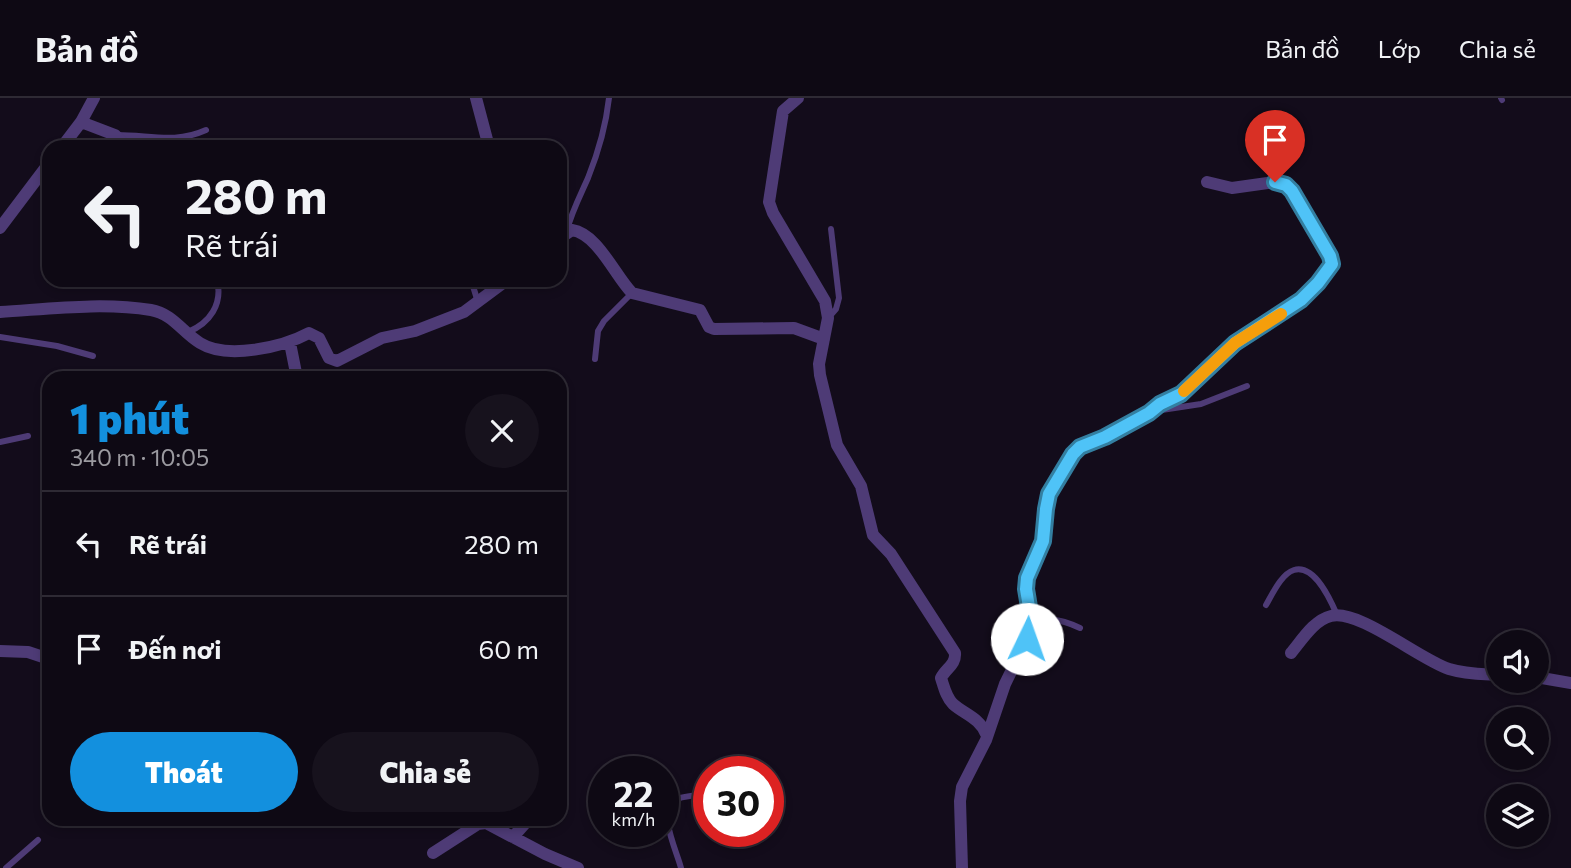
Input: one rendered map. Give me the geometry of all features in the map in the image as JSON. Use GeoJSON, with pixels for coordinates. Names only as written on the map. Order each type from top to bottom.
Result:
{"type":"FeatureCollection","features":[{"type":"Feature","properties":{"kind":"street"},"geometry":{"type":"LineString","coordinates":[[67,140],[94,98]]}},
{"type":"Feature","properties":{"kind":"street"},"geometry":{"type":"LineString","coordinates":[[476,98],[487,140]]}},
{"type":"Feature","properties":{"kind":"street"},"geometry":{"type":"LineString","coordinates":[[798,98],[783,111],[769,202],[772,213],[825,301],[828,318],[819,364],[837,445],[861,485],[873,535],[891,554],[955,653],[953,664],[944,671],[941,678],[948,697],[953,704],[974,718],[986,734],[986,740],[962,788],[962,868]]}},
{"type":"Feature","properties":{"kind":"street"},"geometry":{"type":"LineString","coordinates":[[81,122],[115,135],[120,140]]}},
{"type":"Feature","properties":{"kind":"street"},"geometry":{"type":"LineString","coordinates":[[0,228],[42,172]]}},
{"type":"Feature","properties":{"kind":"street"},"geometry":{"type":"LineString","coordinates":[[986,734],[1005,684],[1027,639],[1031,619],[1027,578],[1043,541],[1046,509],[1056,480],[1066,462],[1080,447],[1181,394],[1235,343],[1301,300],[1332,264],[1330,256],[1286,185],[1275,182],[1232,188],[1207,182]]}},
{"type":"Feature","properties":{"kind":"street"},"geometry":{"type":"LineString","coordinates":[[567,234],[579,231],[587,237],[607,258],[632,293],[700,310],[709,327],[794,328],[824,339]]}},
{"type":"Feature","properties":{"kind":"street"},"geometry":{"type":"LineString","coordinates":[[0,312],[91,307],[155,310],[171,317],[203,345],[217,349],[246,349],[290,343],[309,333],[315,335],[329,358],[337,361],[382,338],[408,333],[464,312],[498,287]]}},
{"type":"Feature","properties":{"kind":"street"},"geometry":{"type":"LineString","coordinates":[[290,343],[296,371]]}},
{"type":"Feature","properties":{"kind":"street"},"geometry":{"type":"LineString","coordinates":[[1291,653],[1318,622],[1338,615],[1368,625],[1423,657],[1450,669],[1486,674]]}},
{"type":"Feature","properties":{"kind":"street"},"geometry":{"type":"LineString","coordinates":[[0,651],[28,652],[42,657]]}},
{"type":"Feature","properties":{"kind":"street"},"geometry":{"type":"LineString","coordinates":[[1549,679],[1571,683]]}},
{"type":"Feature","properties":{"kind":"street"},"geometry":{"type":"LineString","coordinates":[[433,853],[475,826]]}},
{"type":"Feature","properties":{"kind":"street"},"geometry":{"type":"LineString","coordinates":[[492,826],[578,868]]}},
{"type":"Feature","properties":{"kind":"street"},"geometry":{"type":"LineString","coordinates":[[513,837],[523,826]]}},
{"type":"Feature","properties":{"kind":"lane"},"geometry":{"type":"LineString","coordinates":[[567,224],[601,139],[609,98]]}},
{"type":"Feature","properties":{"kind":"lane"},"geometry":{"type":"LineString","coordinates":[[115,135],[146,135],[173,139],[189,137],[206,130]]}},
{"type":"Feature","properties":{"kind":"lane"},"geometry":{"type":"LineString","coordinates":[[828,318],[836,309],[839,298],[831,229]]}},
{"type":"Feature","properties":{"kind":"lane"},"geometry":{"type":"LineString","coordinates":[[188,332],[207,320],[215,307],[220,292],[219,287]]}},
{"type":"Feature","properties":{"kind":"lane"},"geometry":{"type":"LineString","coordinates":[[473,287],[478,302]]}},
{"type":"Feature","properties":{"kind":"lane"},"geometry":{"type":"LineString","coordinates":[[596,359],[598,331],[604,321],[632,293]]}},
{"type":"Feature","properties":{"kind":"lane"},"geometry":{"type":"LineString","coordinates":[[0,337],[57,346],[93,356]]}},
{"type":"Feature","properties":{"kind":"lane"},"geometry":{"type":"LineString","coordinates":[[1149,413],[1201,404],[1247,386]]}},
{"type":"Feature","properties":{"kind":"lane"},"geometry":{"type":"LineString","coordinates":[[0,442],[28,436]]}},
{"type":"Feature","properties":{"kind":"lane"},"geometry":{"type":"LineString","coordinates":[[1266,605],[1287,575],[1294,570],[1304,571],[1321,584],[1338,615]]}},
{"type":"Feature","properties":{"kind":"lane"},"geometry":{"type":"LineString","coordinates":[[1027,639],[1032,630],[1049,619],[1059,618],[1080,628]]}},
{"type":"Feature","properties":{"kind":"lane"},"geometry":{"type":"LineString","coordinates":[[681,868],[670,833],[668,810],[672,802],[693,796]]}},
{"type":"Feature","properties":{"kind":"lane"},"geometry":{"type":"LineString","coordinates":[[6,868],[38,840]]}},
{"type":"Feature","properties":{"kind":"slow traffic"},"geometry":{"type":"LineString","coordinates":[[1184,391],[1223,352],[1281,314]]}},
{"type":"Feature","properties":{"kind":"route"},"geometry":{"type":"LineString","coordinates":[[1027,639],[1031,619],[1027,578],[1043,541],[1049,494],[1066,462],[1080,447],[1105,437],[1181,394],[1223,352],[1301,300],[1332,264],[1292,191],[1281,182],[1275,182]]}}]}
